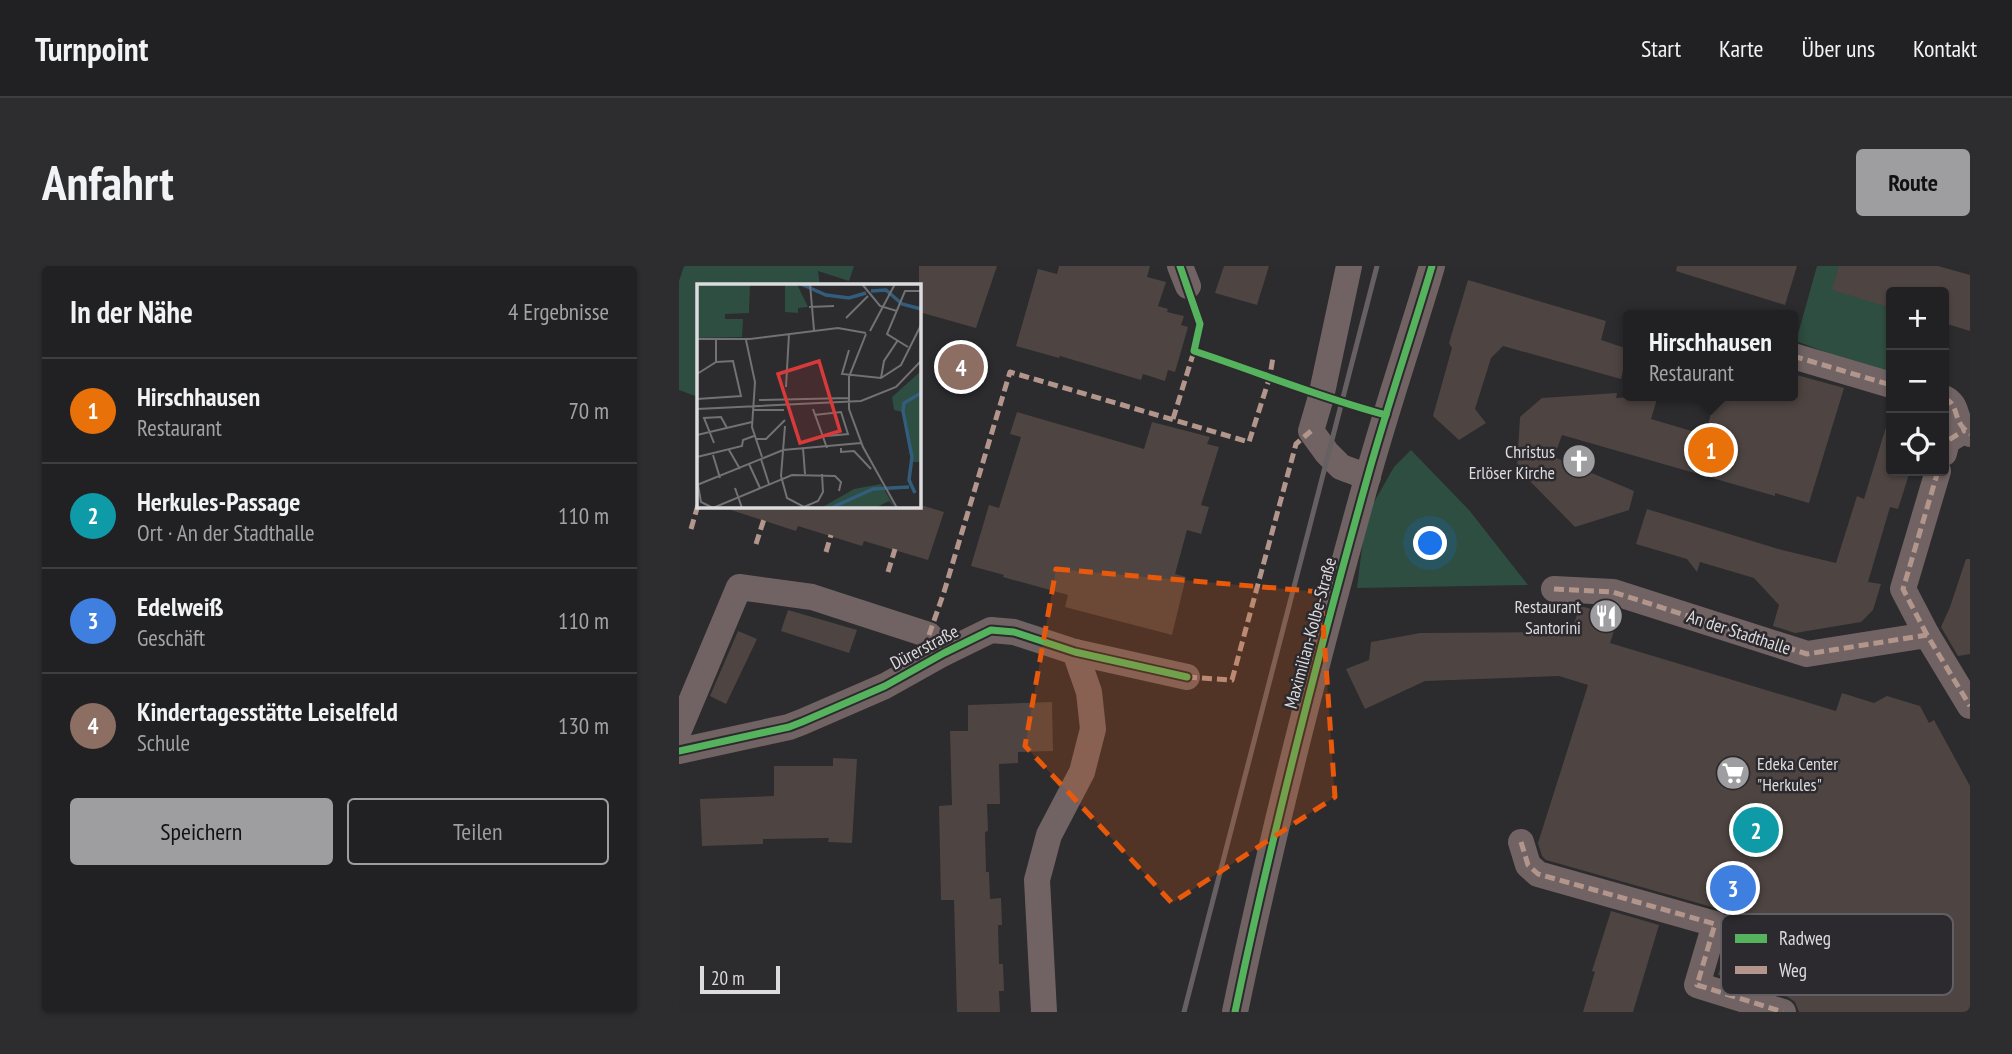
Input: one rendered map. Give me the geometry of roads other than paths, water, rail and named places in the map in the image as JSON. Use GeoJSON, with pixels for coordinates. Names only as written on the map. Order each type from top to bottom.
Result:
{"type":"FeatureCollection","features":[{"type":"Feature","properties":{"kind":"street"},"geometry":{"type":"LineString","coordinates":[[1349,266],[1321,397],[1311,431],[1341,467],[1368,477]]}},
{"type":"Feature","properties":{"kind":"street","name":"Maximilian-Kolbe-Straße"},"geometry":{"type":"LineString","coordinates":[[1235,1012],[1275,831],[1368,477],[1432,266]]}},
{"type":"Feature","properties":{"kind":"street"},"geometry":{"type":"LineString","coordinates":[[1798,357],[1886,384]]}},
{"type":"Feature","properties":{"kind":"street"},"geometry":{"type":"LineString","coordinates":[[1949,400],[1955,407],[1960,423],[1968,432],[1949,440]]}},
{"type":"Feature","properties":{"kind":"street"},"geometry":{"type":"LineString","coordinates":[[1937,476],[1903,589],[1970,706]]}},
{"type":"Feature","properties":{"kind":"street"},"geometry":{"type":"LineString","coordinates":[[679,730],[739,587],[812,597],[929,635],[944,653]]}},
{"type":"Feature","properties":{"kind":"street","name":"An der Stadthalle"},"geometry":{"type":"LineString","coordinates":[[1554,589],[1613,592],[1807,654],[1927,635]]}},
{"type":"Feature","properties":{"kind":"street","name":"Dürerstraße"},"geometry":{"type":"LineString","coordinates":[[679,751],[802,722],[885,686],[991,630],[1014,632],[1075,652],[1187,677]]}},
{"type":"Feature","properties":{"kind":"street"},"geometry":{"type":"LineString","coordinates":[[1044,1012],[1037,880],[1049,835],[1082,772],[1093,729],[1089,692],[1075,652]]}},
{"type":"Feature","properties":{"kind":"street"},"geometry":{"type":"LineString","coordinates":[[1521,842],[1528,865],[1538,874],[1715,924],[1697,985],[1721,993]]}},
{"type":"Feature","properties":{"kind":"street"},"geometry":{"type":"LineString","coordinates":[[1729,995],[1783,1012]]}},
{"type":"Feature","properties":{"kind":"railway"},"geometry":{"type":"LineString","coordinates":[[1184,1012],[1377,266]]}},
{"type":"Feature","properties":{"kind":"place","name":"Kindertagesstätte Leiselfeld"},"geometry":{"type":"Point","coordinates":[961,367]}},
{"type":"Feature","properties":{"kind":"place","name":"Hirschhausen"},"geometry":{"type":"Point","coordinates":[1711,450]}},
{"type":"Feature","properties":{"kind":"place","name":"Christus Erlöser Kirche"},"geometry":{"type":"Point","coordinates":[1579,461]}},
{"type":"Feature","properties":{"kind":"place","name":"Restaurant Santorini"},"geometry":{"type":"Point","coordinates":[1606,616]}},
{"type":"Feature","properties":{"kind":"place","name":"Edeka Center \"Herkules\""},"geometry":{"type":"Point","coordinates":[1733,773]}},
{"type":"Feature","properties":{"kind":"place","name":"Herkules-Passage"},"geometry":{"type":"Point","coordinates":[1756,830]}},
{"type":"Feature","properties":{"kind":"place","name":"Edelweiß"},"geometry":{"type":"Point","coordinates":[1733,888]}}]}
